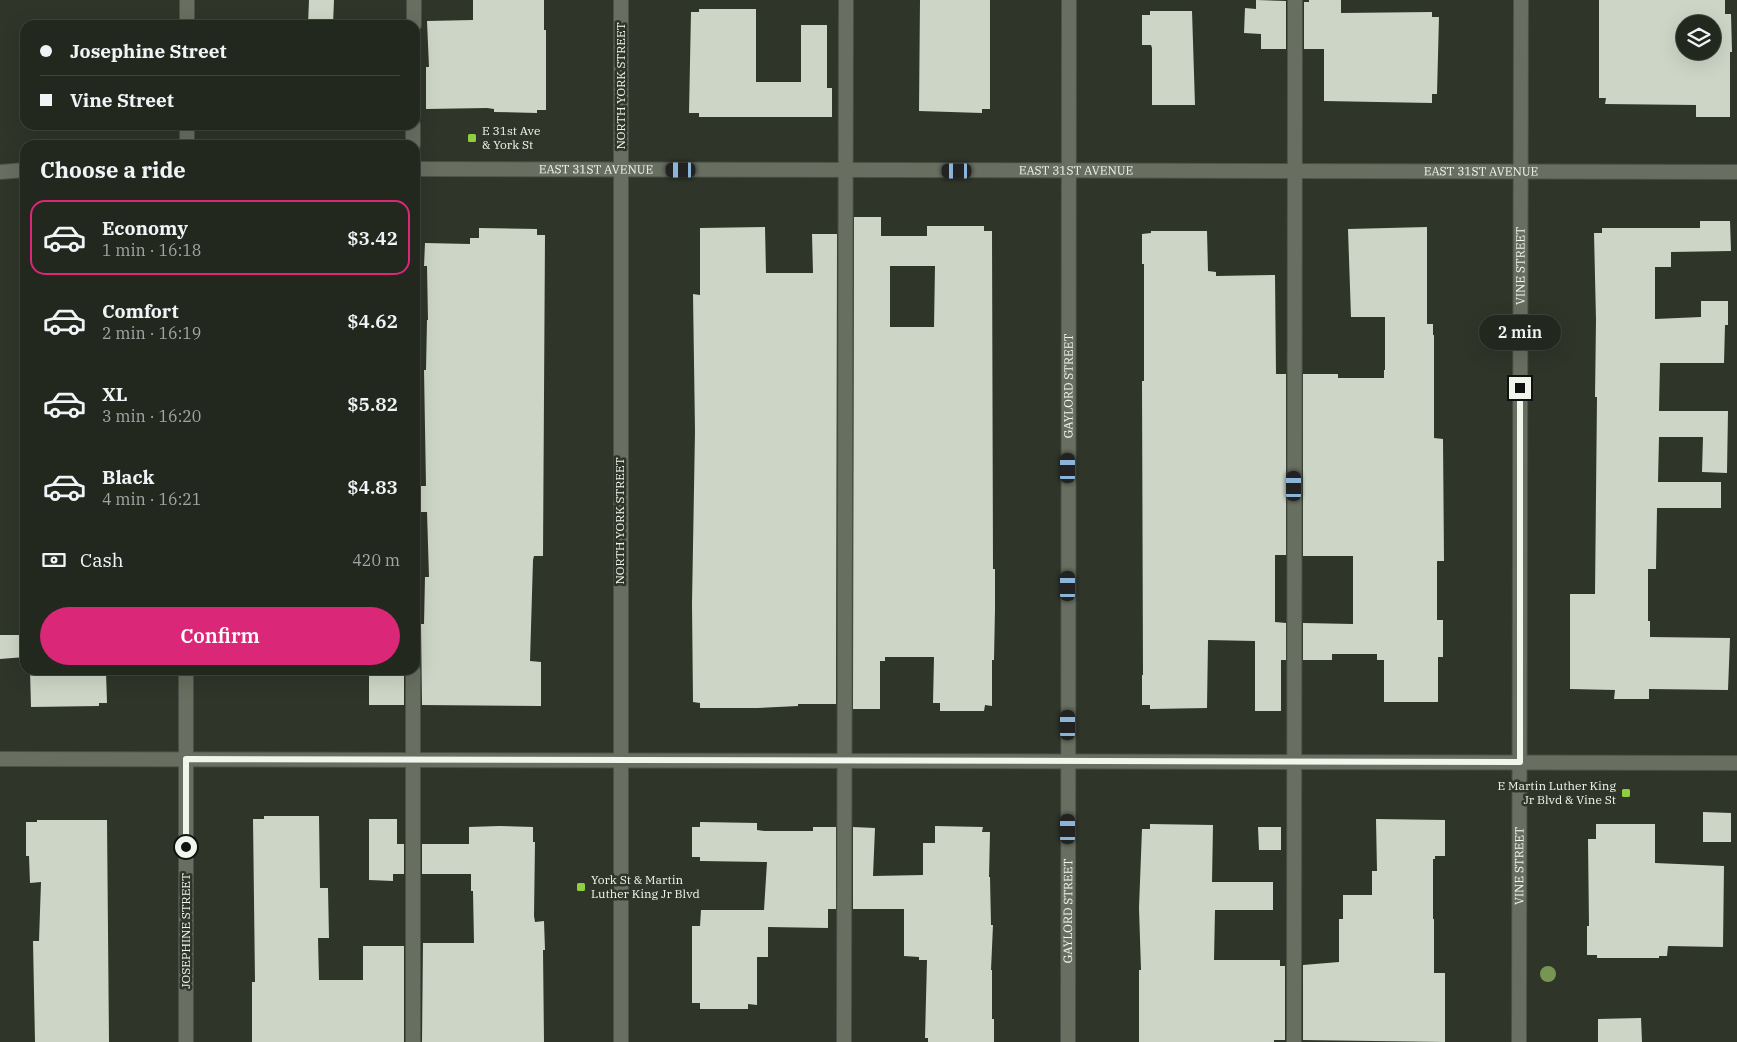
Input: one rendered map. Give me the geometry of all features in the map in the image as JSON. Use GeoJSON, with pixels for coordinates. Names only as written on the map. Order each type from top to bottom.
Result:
{"type":"FeatureCollection","features":[{"type":"Feature","properties":{"kind":"main road"},"geometry":{"type":"LineString","coordinates":[[187,0],[187,20]]}},
{"type":"Feature","properties":{"kind":"main road"},"geometry":{"type":"LineString","coordinates":[[414,0],[414,20]]}},
{"type":"Feature","properties":{"kind":"main road","name":"NORTH YORK STREET"},"geometry":{"type":"LineString","coordinates":[[620,1042],[621,0]]}},
{"type":"Feature","properties":{"kind":"main road"},"geometry":{"type":"LineString","coordinates":[[844,1042],[846,0]]}},
{"type":"Feature","properties":{"kind":"main road","name":"GAYLORD STREET"},"geometry":{"type":"LineString","coordinates":[[1068,1042],[1069,0]]}},
{"type":"Feature","properties":{"kind":"main road"},"geometry":{"type":"LineString","coordinates":[[1294,1042],[1295,0]]}},
{"type":"Feature","properties":{"kind":"main road","name":"VINE STREET"},"geometry":{"type":"LineString","coordinates":[[1519,1042],[1521,0]]}},
{"type":"Feature","properties":{"kind":"main road","name":"EAST 31ST AVENUE"},"geometry":{"type":"LineString","coordinates":[[420,169],[1737,172]]}},
{"type":"Feature","properties":{"kind":"main road"},"geometry":{"type":"LineString","coordinates":[[0,172],[20,170]]}},
{"type":"Feature","properties":{"kind":"main road","name":"JOSEPHINE STREET"},"geometry":{"type":"LineString","coordinates":[[186,675],[186,1042]]}},
{"type":"Feature","properties":{"kind":"main road"},"geometry":{"type":"LineString","coordinates":[[412,1042],[413,675]]}},
{"type":"Feature","properties":{"kind":"main road"},"geometry":{"type":"LineString","coordinates":[[0,759],[1737,763]]}},
{"type":"Feature","properties":{"kind":"building"},"geometry":{"type":"Polygon","coordinates":[[[309,0],[334,0],[333,20],[308,20],[309,0]]]}},
{"type":"Feature","properties":{"kind":"building"},"geometry":{"type":"Polygon","coordinates":[[[473,0],[544,0],[546,110],[537,110],[537,113],[494,112],[494,109],[487,108],[426,109],[426,67],[429,67],[427,21],[473,20],[473,0]]]}},
{"type":"Feature","properties":{"kind":"building"},"geometry":{"type":"Polygon","coordinates":[[[920,0],[990,0],[990,109],[982,109],[982,113],[919,111],[920,0]]]}},
{"type":"Feature","properties":{"kind":"building"},"geometry":{"type":"Polygon","coordinates":[[[1256,0],[1286,1],[1286,49],[1261,49],[1261,34],[1244,33],[1245,8],[1256,9],[1256,0]]]}},
{"type":"Feature","properties":{"kind":"building"},"geometry":{"type":"Polygon","coordinates":[[[1309,0],[1341,0],[1341,13],[1432,12],[1432,17],[1439,17],[1437,94],[1432,94],[1432,103],[1324,101],[1324,49],[1304,49],[1304,2],[1309,2],[1309,0]]]}},
{"type":"Feature","properties":{"kind":"building"},"geometry":{"type":"Polygon","coordinates":[[[1599,0],[1725,0],[1725,14],[1731,14],[1730,117],[1696,117],[1696,105],[1605,104],[1606,98],[1599,98],[1599,0]]]}},
{"type":"Feature","properties":{"kind":"building"},"geometry":{"type":"Polygon","coordinates":[[[699,9],[756,9],[756,82],[801,82],[801,25],[827,25],[827,88],[832,88],[832,117],[699,117],[699,113],[689,113],[691,12],[699,12],[699,9]]]}},
{"type":"Feature","properties":{"kind":"building"},"geometry":{"type":"Polygon","coordinates":[[[1150,11],[1192,11],[1195,105],[1152,105],[1152,48],[1151,45],[1142,45],[1142,15],[1150,15],[1150,11]]]}},
{"type":"Feature","properties":{"kind":"building"},"geometry":{"type":"Polygon","coordinates":[[[854,217],[881,217],[881,236],[927,236],[927,226],[984,226],[984,231],[992,231],[993,569],[995,569],[995,609],[992,706],[985,705],[984,711],[940,711],[940,703],[933,703],[934,657],[885,657],[885,661],[880,661],[880,709],[853,709],[854,217]],[[890,266],[890,327],[934,327],[935,266],[890,266]]]}},
{"type":"Feature","properties":{"kind":"building"},"geometry":{"type":"Polygon","coordinates":[[[1700,221],[1730,221],[1731,251],[1671,252],[1671,267],[1655,267],[1655,319],[1701,317],[1701,301],[1728,301],[1728,325],[1725,325],[1724,363],[1660,363],[1659,411],[1728,411],[1727,473],[1702,472],[1703,437],[1659,437],[1658,482],[1721,482],[1721,508],[1657,508],[1656,569],[1648,569],[1648,621],[1650,621],[1650,637],[1730,638],[1728,690],[1649,689],[1649,699],[1614,699],[1615,690],[1570,689],[1570,594],[1595,594],[1597,397],[1595,397],[1594,233],[1602,233],[1602,228],[1700,228],[1700,221]]]}},
{"type":"Feature","properties":{"kind":"building"},"geometry":{"type":"Polygon","coordinates":[[[765,227],[766,273],[813,273],[812,234],[837,234],[836,704],[798,704],[798,706],[757,708],[700,708],[700,703],[693,702],[692,604],[695,431],[693,294],[700,295],[700,228],[765,227]]]}},
{"type":"Feature","properties":{"kind":"building"},"geometry":{"type":"Polygon","coordinates":[[[1427,227],[1427,324],[1433,324],[1434,335],[1434,438],[1443,439],[1444,561],[1437,561],[1437,620],[1443,620],[1443,657],[1438,657],[1438,702],[1384,702],[1384,660],[1377,660],[1377,654],[1332,654],[1332,660],[1303,660],[1303,623],[1353,624],[1353,556],[1303,556],[1303,374],[1338,374],[1338,378],[1384,378],[1385,317],[1351,317],[1348,229],[1427,227]]]}},
{"type":"Feature","properties":{"kind":"building"},"geometry":{"type":"Polygon","coordinates":[[[479,228],[537,229],[537,235],[545,235],[543,556],[534,556],[533,560],[530,661],[541,662],[541,706],[422,705],[421,624],[424,624],[425,577],[429,577],[427,512],[420,512],[420,486],[426,486],[424,370],[426,370],[428,320],[427,266],[424,266],[425,243],[470,244],[470,238],[479,238],[479,228]]]}},
{"type":"Feature","properties":{"kind":"building"},"geometry":{"type":"Polygon","coordinates":[[[1151,231],[1207,231],[1208,271],[1216,272],[1216,276],[1275,275],[1276,374],[1286,374],[1286,555],[1275,555],[1275,622],[1286,623],[1286,660],[1281,660],[1281,711],[1255,711],[1255,641],[1208,640],[1207,708],[1150,709],[1150,705],[1142,705],[1144,264],[1142,264],[1142,234],[1151,233],[1151,231]]]}},
{"type":"Feature","properties":{"kind":"building"},"geometry":{"type":"Polygon","coordinates":[[[0,635],[20,635],[20,657],[0,659],[0,635]]]}},
{"type":"Feature","properties":{"kind":"building"},"geometry":{"type":"Polygon","coordinates":[[[30,675],[106,675],[107,703],[99,703],[99,706],[31,707],[30,675]]]}},
{"type":"Feature","properties":{"kind":"building"},"geometry":{"type":"Polygon","coordinates":[[[369,675],[404,675],[404,705],[369,705],[369,675]]]}},
{"type":"Feature","properties":{"kind":"building"},"geometry":{"type":"Polygon","coordinates":[[[1703,812],[1731,813],[1731,842],[1703,842],[1703,812]]]}},
{"type":"Feature","properties":{"kind":"building"},"geometry":{"type":"Polygon","coordinates":[[[264,816],[319,816],[320,888],[328,888],[329,938],[318,938],[319,980],[363,980],[363,946],[404,946],[404,1042],[252,1042],[252,982],[255,982],[253,819],[264,819],[264,816]]]}},
{"type":"Feature","properties":{"kind":"building"},"geometry":{"type":"Polygon","coordinates":[[[369,819],[397,819],[397,844],[404,844],[404,874],[393,874],[393,881],[369,880],[369,819]]]}},
{"type":"Feature","properties":{"kind":"building"},"geometry":{"type":"Polygon","coordinates":[[[1376,819],[1445,820],[1445,856],[1435,856],[1435,859],[1433,859],[1433,919],[1434,973],[1445,973],[1445,1042],[1303,1040],[1303,965],[1339,962],[1339,919],[1343,919],[1343,895],[1372,895],[1372,871],[1377,871],[1376,819]]]}},
{"type":"Feature","properties":{"kind":"building"},"geometry":{"type":"Polygon","coordinates":[[[37,820],[107,820],[109,1042],[35,1042],[33,941],[39,941],[41,882],[30,883],[29,856],[26,856],[26,822],[37,822],[37,820]]]}},
{"type":"Feature","properties":{"kind":"building"},"geometry":{"type":"Polygon","coordinates":[[[700,822],[757,823],[757,830],[765,831],[813,831],[813,827],[836,827],[836,909],[828,909],[828,928],[768,927],[768,957],[757,957],[757,1005],[748,1004],[748,1009],[700,1009],[700,1003],[692,1003],[692,926],[700,926],[701,910],[764,910],[767,862],[700,861],[700,857],[692,857],[692,827],[700,827],[700,822]]]}},
{"type":"Feature","properties":{"kind":"building"},"geometry":{"type":"Polygon","coordinates":[[[1150,824],[1213,825],[1212,882],[1273,882],[1273,910],[1215,910],[1214,960],[1280,960],[1280,966],[1285,966],[1285,1040],[1274,1040],[1274,1042],[1139,1042],[1139,970],[1141,970],[1139,908],[1142,829],[1150,829],[1150,824]]]}},
{"type":"Feature","properties":{"kind":"building"},"geometry":{"type":"Polygon","coordinates":[[[1596,824],[1655,824],[1655,863],[1724,866],[1723,947],[1668,946],[1667,956],[1659,956],[1659,958],[1597,958],[1597,955],[1587,955],[1587,926],[1589,926],[1588,839],[1596,839],[1596,824]]]}},
{"type":"Feature","properties":{"kind":"building"},"geometry":{"type":"Polygon","coordinates":[[[935,826],[983,827],[982,832],[990,832],[989,877],[991,925],[993,925],[991,970],[994,1042],[928,1042],[928,1038],[925,1038],[927,960],[919,960],[919,957],[904,956],[904,909],[853,909],[853,827],[875,828],[873,876],[923,875],[923,843],[935,843],[935,826]]]}},
{"type":"Feature","properties":{"kind":"building"},"geometry":{"type":"Polygon","coordinates":[[[469,827],[533,827],[533,842],[535,842],[534,916],[535,922],[544,921],[544,1042],[422,1042],[423,943],[474,943],[471,874],[422,874],[422,844],[469,844],[469,827]]]}},
{"type":"Feature","properties":{"kind":"building"},"geometry":{"type":"Polygon","coordinates":[[[1258,827],[1281,827],[1281,850],[1259,850],[1258,827]]]}},
{"type":"Feature","properties":{"kind":"building"},"geometry":{"type":"Polygon","coordinates":[[[1641,1018],[1642,1042],[1598,1042],[1598,1019],[1641,1018]]]}},
{"type":"Feature","properties":{"kind":"place","name":"E 31st Ave & York St"},"geometry":{"type":"Point","coordinates":[472,138]}},
{"type":"Feature","properties":{"kind":"place","name":"E Martin Luther King Jr Blvd & Vine St"},"geometry":{"type":"Point","coordinates":[1626,793]}},
{"type":"Feature","properties":{"kind":"place","name":"York St & Martin Luther King Jr Blvd"},"geometry":{"type":"Point","coordinates":[581,887]}},
{"type":"Feature","properties":{"kind":"route"},"geometry":{"type":"LineString","coordinates":[[186,847],[186,759],[1520,762],[1520,388]]}}]}
